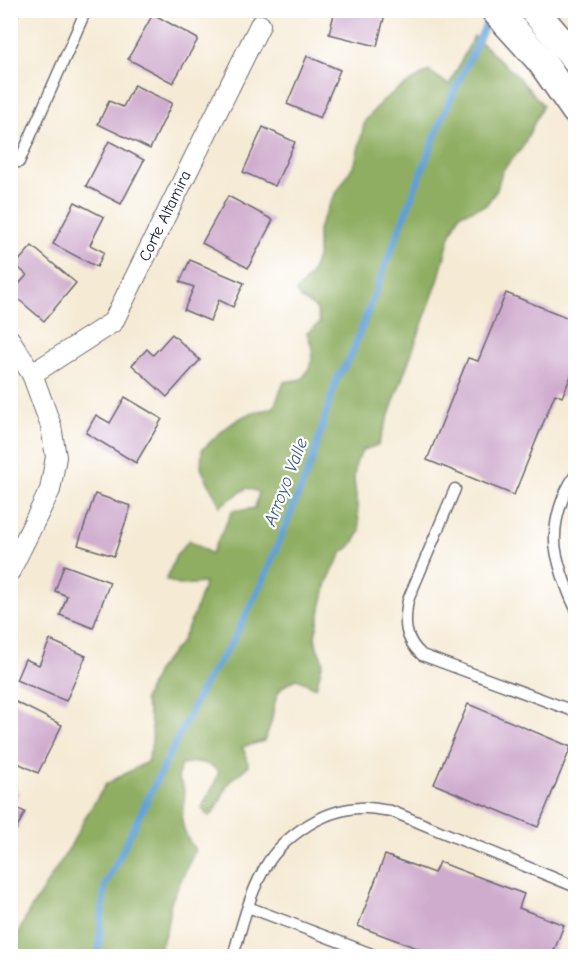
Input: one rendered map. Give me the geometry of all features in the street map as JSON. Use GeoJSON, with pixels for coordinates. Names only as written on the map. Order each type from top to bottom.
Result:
{"type":"FeatureCollection","features":[{"type":"Feature","properties":{"kind":"main road"},"geometry":{"type":"LineString","coordinates":[[495,10],[541,61],[576,111]]}},
{"type":"Feature","properties":{"kind":"main road"},"geometry":{"type":"LineString","coordinates":[[534,10],[576,60]]}},
{"type":"Feature","properties":{"kind":"street","name":"Corte Altamira"},"geometry":{"type":"LineString","coordinates":[[32,374],[113,322],[260,25]]}},
{"type":"Feature","properties":{"kind":"street"},"geometry":{"type":"LineString","coordinates":[[10,340],[32,374],[51,426],[56,457],[50,490],[10,571]]}},
{"type":"Feature","properties":{"kind":"lane"},"geometry":{"type":"LineString","coordinates":[[10,19],[14,10]]}},
{"type":"Feature","properties":{"kind":"lane"},"geometry":{"type":"LineString","coordinates":[[10,158],[19,162],[86,10]]}},
{"type":"Feature","properties":{"kind":"lane"},"geometry":{"type":"LineString","coordinates":[[576,474],[568,486],[559,513],[555,542],[576,609]]}},
{"type":"Feature","properties":{"kind":"lane"},"geometry":{"type":"LineString","coordinates":[[455,489],[408,600],[405,619],[406,632],[413,647],[422,654],[576,712]]}},
{"type":"Feature","properties":{"kind":"lane"},"geometry":{"type":"LineString","coordinates":[[232,957],[262,872],[278,851],[305,827],[332,813],[359,808],[391,811],[576,886]]}},
{"type":"Feature","properties":{"kind":"lane"},"geometry":{"type":"LineString","coordinates":[[248,907],[377,957]]}},
{"type":"Feature","properties":{"kind":"green space"},"geometry":{"type":"Polygon","coordinates":[[[474,36],[516,75],[543,105],[522,148],[502,171],[497,190],[486,205],[460,214],[450,236],[438,281],[378,445],[363,450],[356,463],[354,479],[360,532],[351,546],[342,553],[327,582],[315,636],[323,661],[316,688],[297,679],[280,689],[264,741],[242,747],[248,766],[232,779],[216,809],[209,816],[201,808],[219,771],[200,762],[180,766],[178,778],[185,794],[182,823],[195,850],[171,902],[166,931],[157,956],[11,956],[11,949],[28,913],[106,784],[147,762],[152,745],[152,731],[150,716],[144,700],[158,669],[181,642],[205,583],[179,585],[166,580],[176,556],[189,540],[211,554],[233,510],[255,508],[259,492],[247,488],[220,506],[201,468],[202,450],[237,420],[254,412],[274,407],[284,382],[302,379],[309,367],[312,351],[307,333],[320,323],[316,308],[300,298],[296,292],[311,274],[318,254],[318,229],[332,200],[355,163],[365,121],[381,102],[429,71],[449,85],[474,36]]]}},
{"type":"Feature","properties":{"kind":"building"},"geometry":{"type":"Polygon","coordinates":[[[335,10],[386,10],[377,46],[329,34],[335,10]]]}},
{"type":"Feature","properties":{"kind":"building"},"geometry":{"type":"Polygon","coordinates":[[[153,14],[198,39],[173,83],[128,59],[153,14]]]}},
{"type":"Feature","properties":{"kind":"building"},"geometry":{"type":"Polygon","coordinates":[[[307,56],[340,70],[320,118],[287,104],[307,56]]]}},
{"type":"Feature","properties":{"kind":"building"},"geometry":{"type":"Polygon","coordinates":[[[134,85],[172,103],[150,149],[98,124],[109,101],[123,107],[134,85]]]}},
{"type":"Feature","properties":{"kind":"building"},"geometry":{"type":"Polygon","coordinates":[[[263,127],[295,142],[275,186],[243,172],[263,127]]]}},
{"type":"Feature","properties":{"kind":"building"},"geometry":{"type":"Polygon","coordinates":[[[109,141],[144,160],[121,204],[86,186],[109,141]]]}},
{"type":"Feature","properties":{"kind":"building"},"geometry":{"type":"Polygon","coordinates":[[[228,196],[273,220],[248,268],[202,243],[228,196]]]}},
{"type":"Feature","properties":{"kind":"building"},"geometry":{"type":"Polygon","coordinates":[[[75,202],[104,217],[90,245],[104,252],[97,267],[53,244],[75,202]]]}},
{"type":"Feature","properties":{"kind":"building"},"geometry":{"type":"Polygon","coordinates":[[[32,246],[76,283],[44,321],[11,293],[27,275],[15,265],[32,246]]]}},
{"type":"Feature","properties":{"kind":"building"},"geometry":{"type":"Polygon","coordinates":[[[190,260],[244,283],[233,307],[219,300],[210,321],[184,310],[194,287],[180,282],[190,260]]]}},
{"type":"Feature","properties":{"kind":"building"},"geometry":{"type":"Polygon","coordinates":[[[506,293],[576,321],[576,364],[562,397],[555,394],[514,495],[427,460],[468,358],[478,361],[506,293]]]}},
{"type":"Feature","properties":{"kind":"building"},"geometry":{"type":"Polygon","coordinates":[[[172,334],[200,360],[167,397],[132,365],[147,349],[153,355],[172,334]]]}},
{"type":"Feature","properties":{"kind":"building"},"geometry":{"type":"Polygon","coordinates":[[[125,397],[162,419],[136,463],[86,433],[96,415],[110,423],[125,397]]]}},
{"type":"Feature","properties":{"kind":"building"},"geometry":{"type":"Polygon","coordinates":[[[95,494],[131,506],[114,556],[78,545],[95,494]]]}},
{"type":"Feature","properties":{"kind":"building"},"geometry":{"type":"Polygon","coordinates":[[[64,565],[110,582],[93,628],[60,615],[67,596],[55,591],[64,565]]]}},
{"type":"Feature","properties":{"kind":"building"},"geometry":{"type":"Polygon","coordinates":[[[50,640],[86,656],[66,701],[16,680],[25,659],[39,665],[50,640]]]}},
{"type":"Feature","properties":{"kind":"building"},"geometry":{"type":"Polygon","coordinates":[[[14,701],[62,725],[38,773],[10,759],[10,709],[14,701]]]}},
{"type":"Feature","properties":{"kind":"building"},"geometry":{"type":"Polygon","coordinates":[[[468,704],[571,747],[538,827],[434,784],[468,704]]]}},
{"type":"Feature","properties":{"kind":"building"},"geometry":{"type":"Polygon","coordinates":[[[10,788],[19,792],[12,806],[25,812],[10,842],[10,788]]]}},
{"type":"Feature","properties":{"kind":"building"},"geometry":{"type":"Polygon","coordinates":[[[385,855],[434,873],[439,862],[524,894],[519,908],[564,925],[552,956],[438,956],[358,926],[385,855]]]}},
{"type":"Feature","properties":{"kind":"waterway","name":"Arroyo Valle"},"geometry":{"type":"LineString","coordinates":[[98,956],[105,886],[205,683],[233,641],[264,579],[311,464],[337,379],[351,356],[443,116],[490,16]]}}]}
